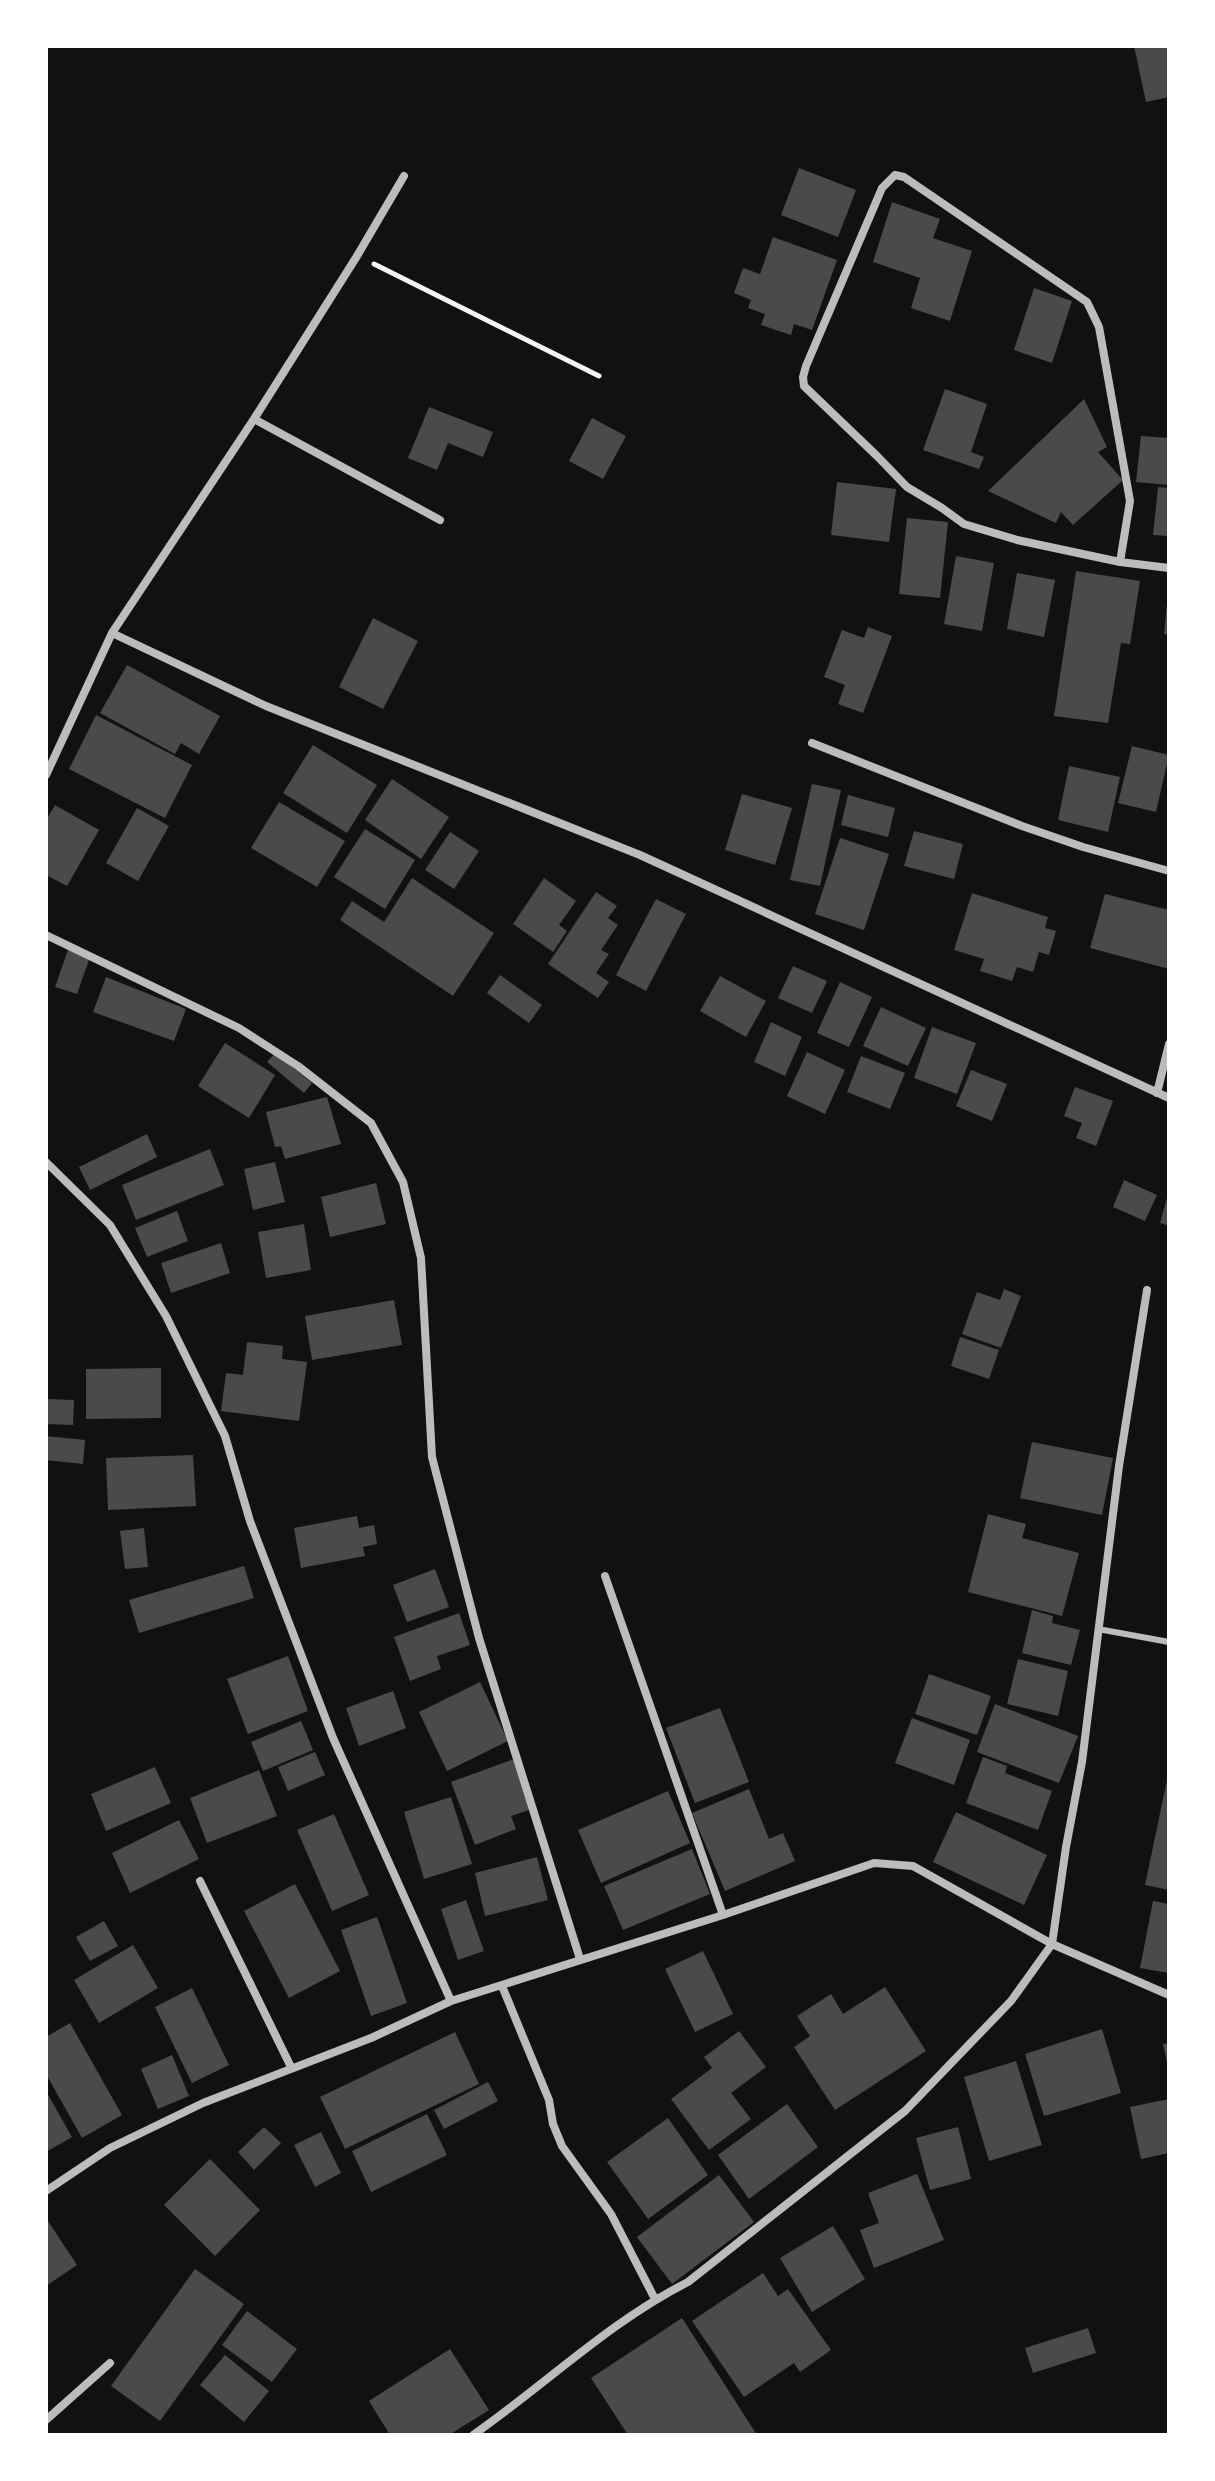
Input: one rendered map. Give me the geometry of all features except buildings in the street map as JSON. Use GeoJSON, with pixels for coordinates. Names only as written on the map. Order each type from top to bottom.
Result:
{"type":"FeatureCollection","features":[{"type":"Feature","properties":{"kind":"street"},"geometry":{"type":"LineString","coordinates":[[1120,562],[1130,501],[1099,327],[1087,302],[904,177],[895,175],[882,188],[806,366],[804,386],[907,487],[964,524],[1017,540],[1120,562],[1169,568]]}},
{"type":"Feature","properties":{"kind":"street"},"geometry":{"type":"LineString","coordinates":[[46,775],[112,633],[254,419],[404,176]]}},
{"type":"Feature","properties":{"kind":"street"},"geometry":{"type":"LineString","coordinates":[[254,419],[440,520]]}},
{"type":"Feature","properties":{"kind":"street"},"geometry":{"type":"LineString","coordinates":[[112,633],[266,706],[640,855],[1169,1098]]}},
{"type":"Feature","properties":{"kind":"street"},"geometry":{"type":"LineString","coordinates":[[812,743],[1037,831],[1169,871]]}},
{"type":"Feature","properties":{"kind":"street"},"geometry":{"type":"LineString","coordinates":[[46,935],[239,1028],[298,1066],[371,1123],[403,1182],[421,1258],[432,1457],[479,1638],[580,1959]]}},
{"type":"Feature","properties":{"kind":"street"},"geometry":{"type":"LineString","coordinates":[[1157,1093],[1169,1044]]}},
{"type":"Feature","properties":{"kind":"street"},"geometry":{"type":"LineString","coordinates":[[46,1162],[110,1225],[166,1316],[225,1436],[250,1521],[333,1738],[451,2001]]}},
{"type":"Feature","properties":{"kind":"street"},"geometry":{"type":"LineString","coordinates":[[473,2435],[655,2299],[688,2282],[905,2111],[1011,2001],[1052,1944],[1082,1762],[1119,1466],[1147,1290]]}},
{"type":"Feature","properties":{"kind":"street"},"geometry":{"type":"LineString","coordinates":[[605,1576],[723,1915]]}},
{"type":"Feature","properties":{"kind":"street"},"geometry":{"type":"LineString","coordinates":[[46,2191],[110,2148],[203,2103],[371,2038],[451,2001],[723,1915],[874,1863],[913,1866],[1052,1944],[1169,1995]]}},
{"type":"Feature","properties":{"kind":"street"},"geometry":{"type":"LineString","coordinates":[[200,1881],[291,2067]]}},
{"type":"Feature","properties":{"kind":"street"},"geometry":{"type":"LineString","coordinates":[[502,1986],[549,2100],[553,2124],[562,2146],[611,2214],[655,2299]]}},
{"type":"Feature","properties":{"kind":"street"},"geometry":{"type":"LineString","coordinates":[[46,2420],[110,2363]]}},
{"type":"Feature","properties":{"kind":"lane"},"geometry":{"type":"LineString","coordinates":[[1098,1629],[1169,1642]]}},
{"type":"Feature","properties":{"kind":"path"},"geometry":{"type":"LineString","coordinates":[[357,256],[599,376]]}}]}
